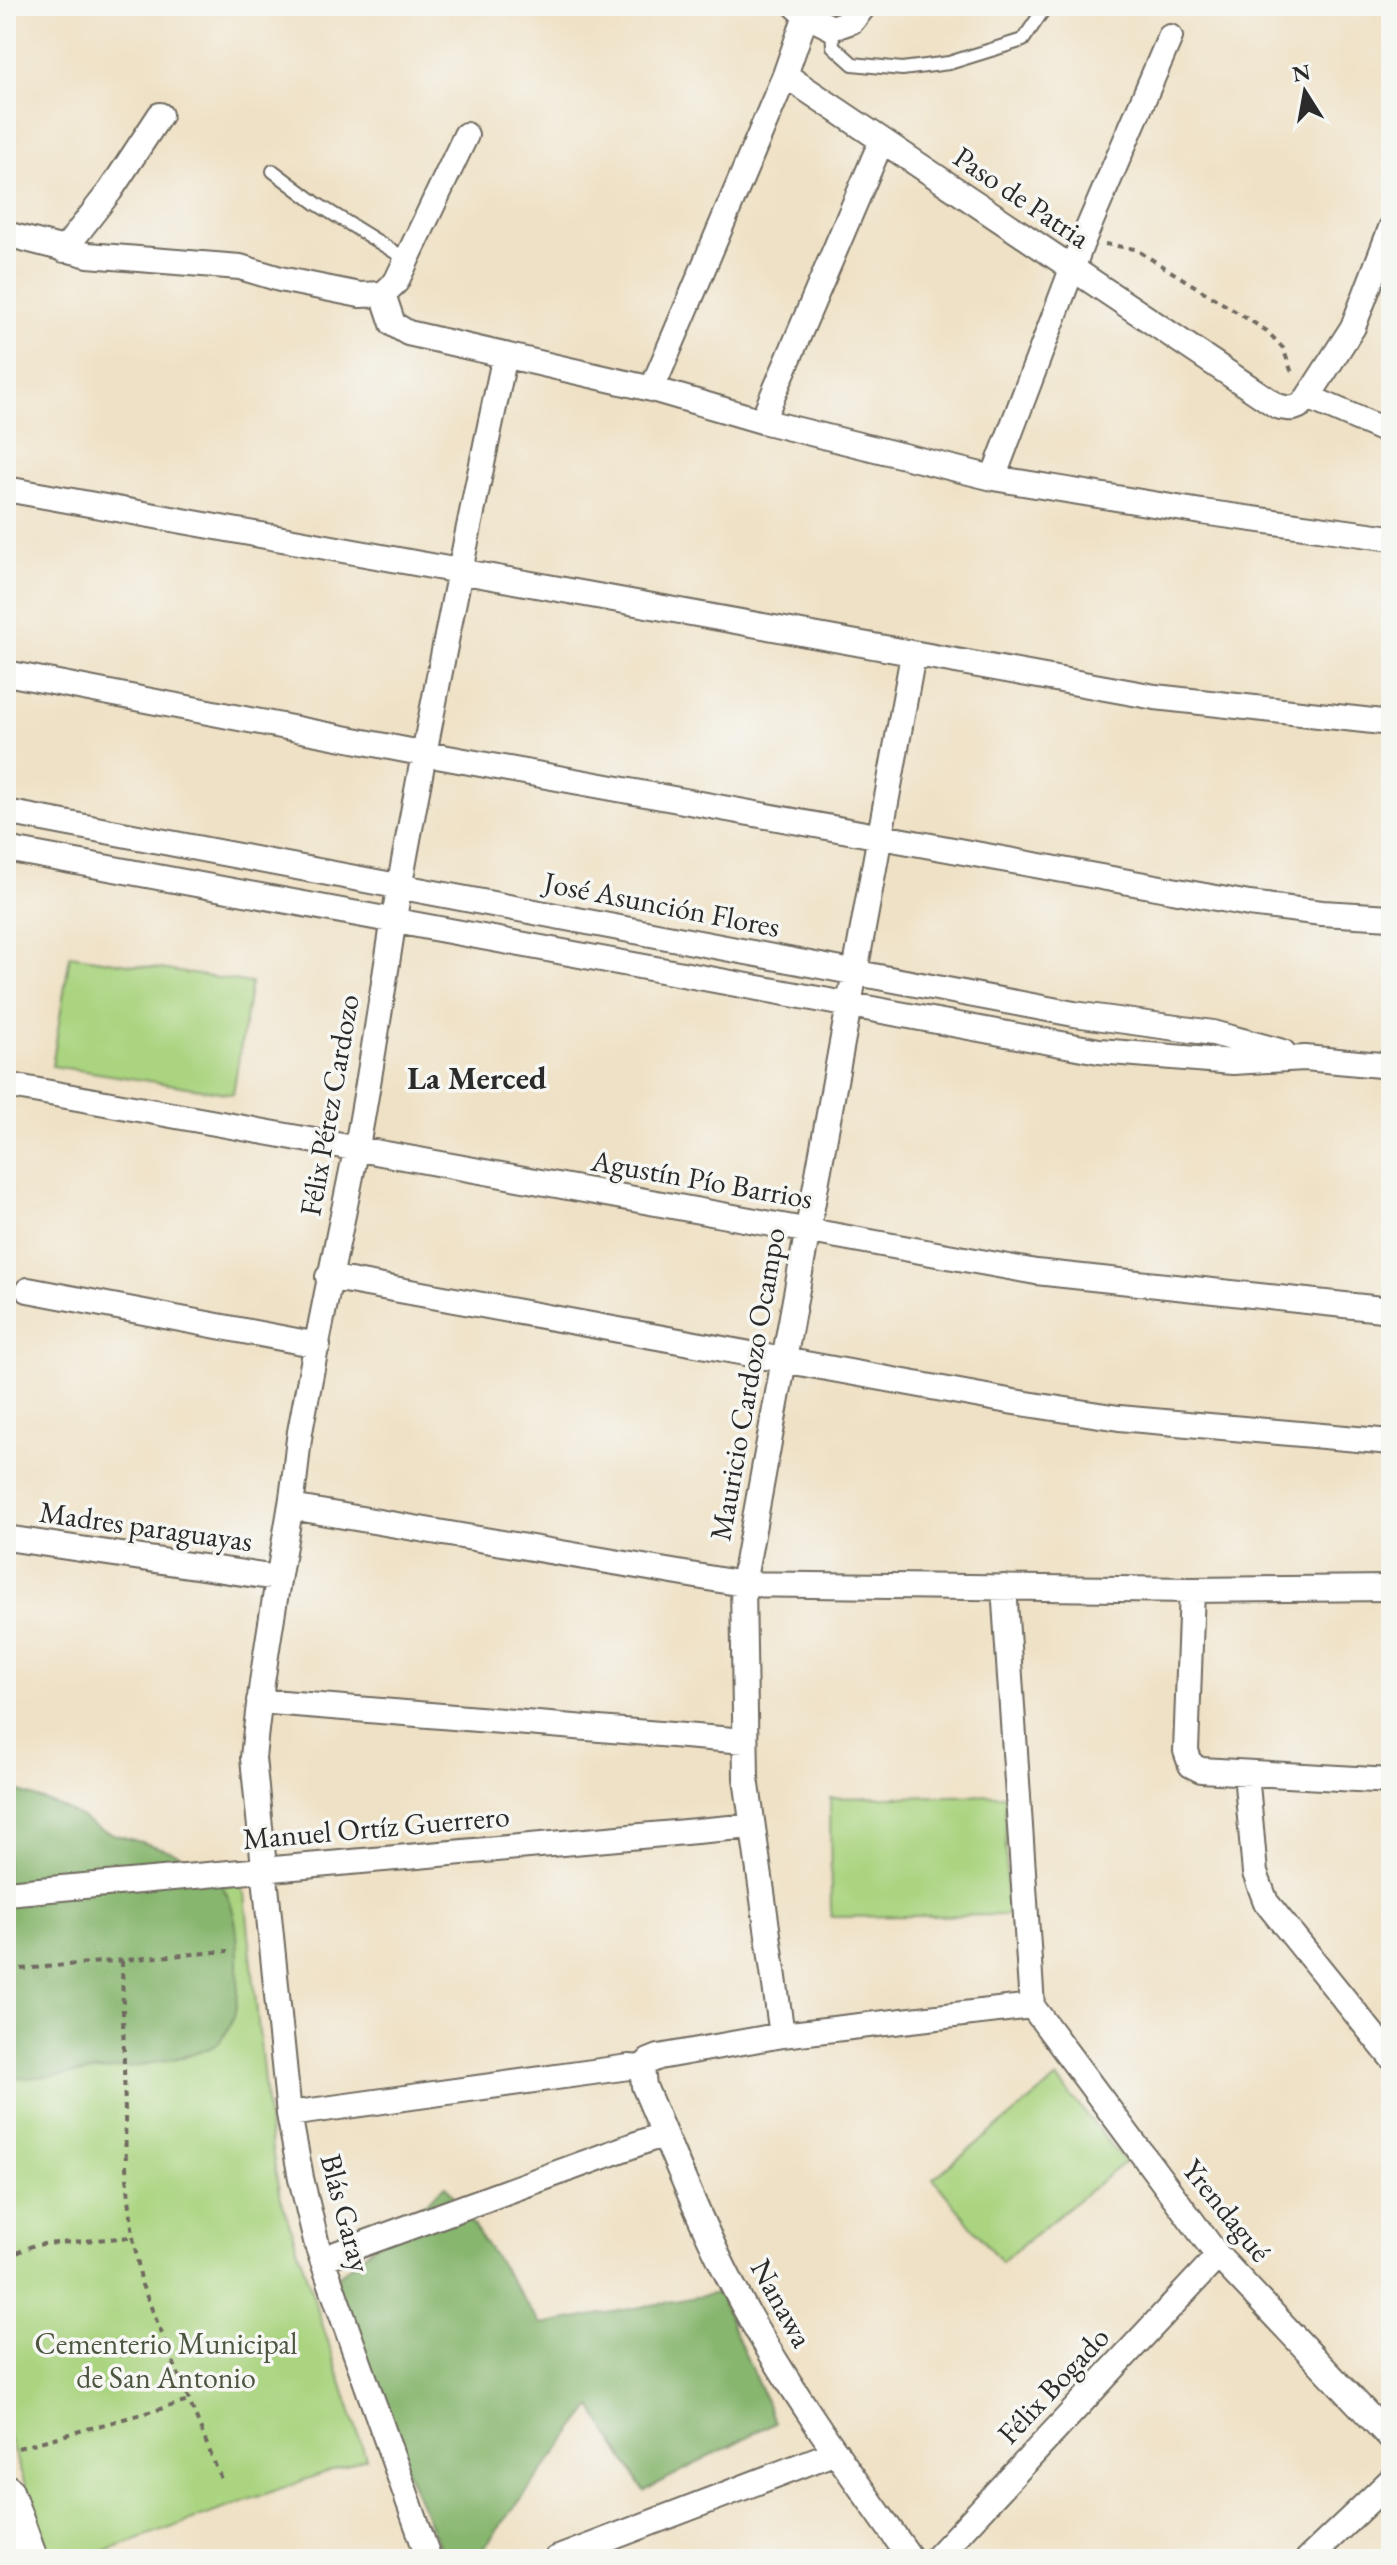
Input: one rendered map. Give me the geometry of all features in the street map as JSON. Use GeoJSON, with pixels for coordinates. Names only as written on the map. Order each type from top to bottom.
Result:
{"type":"FeatureCollection","features":[{"type":"Feature","properties":{"kind":"street"},"geometry":{"type":"LineString","coordinates":[[652,389],[785,75],[801,11],[832,28],[852,21],[863,7]]}},
{"type":"Feature","properties":{"kind":"street"},"geometry":{"type":"LineString","coordinates":[[993,478],[1083,240],[1170,37]]}},
{"type":"Feature","properties":{"kind":"street","name":"Paso de Patria"},"geometry":{"type":"LineString","coordinates":[[785,75],[1277,406],[1291,409],[1302,406],[1308,397]]}},
{"type":"Feature","properties":{"kind":"street"},"geometry":{"type":"LineString","coordinates":[[64,250],[110,191],[160,115]]}},
{"type":"Feature","properties":{"kind":"street"},"geometry":{"type":"LineString","coordinates":[[6,234],[88,255],[240,267],[280,279],[360,295],[383,294],[396,282],[466,135]]}},
{"type":"Feature","properties":{"kind":"street"},"geometry":{"type":"LineString","coordinates":[[762,421],[881,142]]}},
{"type":"Feature","properties":{"kind":"street"},"geometry":{"type":"LineString","coordinates":[[1391,228],[1353,327],[1308,397],[1391,433]]}},
{"type":"Feature","properties":{"kind":"street"},"geometry":{"type":"LineString","coordinates":[[383,294],[393,324],[408,333],[652,389],[762,421],[993,478],[1202,512],[1391,538]]}},
{"type":"Feature","properties":{"kind":"street","name":"Félix Pérez Cardozo"},"geometry":{"type":"LineString","coordinates":[[262,1870],[253,1758],[300,1434],[328,1277],[356,1150],[458,572],[505,355]]}},
{"type":"Feature","properties":{"kind":"street"},"geometry":{"type":"LineString","coordinates":[[6,489],[1155,697],[1391,723]]}},
{"type":"Feature","properties":{"kind":"street","name":"Mauricio Cardozo Ocampo"},"geometry":{"type":"LineString","coordinates":[[782,2035],[752,1826],[745,1741],[743,1584],[913,655]]}},
{"type":"Feature","properties":{"kind":"street"},"geometry":{"type":"LineString","coordinates":[[6,673],[426,754],[1249,904],[1391,917]]}},
{"type":"Feature","properties":{"kind":"street","name":"José Asunción Flores"},"geometry":{"type":"LineString","coordinates":[[6,812],[1074,1014],[1213,1033],[1305,1058]]}},
{"type":"Feature","properties":{"kind":"street","name":"José Asunción Flores"},"geometry":{"type":"LineString","coordinates":[[6,849],[1099,1051],[1233,1062],[1305,1058],[1391,1066]]}},
{"type":"Feature","properties":{"kind":"street","name":"Agustín Pío Barrios"},"geometry":{"type":"LineString","coordinates":[[6,1085],[1036,1272],[1391,1310]]}},
{"type":"Feature","properties":{"kind":"street"},"geometry":{"type":"LineString","coordinates":[[328,1277],[1014,1402],[1119,1418],[1391,1442]]}},
{"type":"Feature","properties":{"kind":"street"},"geometry":{"type":"LineString","coordinates":[[28,1290],[318,1345]]}},
{"type":"Feature","properties":{"kind":"street"},"geometry":{"type":"LineString","coordinates":[[291,1507],[743,1584],[1192,1590],[1391,1588]]}},
{"type":"Feature","properties":{"kind":"street","name":"Madres paraguayas"},"geometry":{"type":"LineString","coordinates":[[6,1538],[277,1578]]}},
{"type":"Feature","properties":{"kind":"street"},"geometry":{"type":"LineString","coordinates":[[289,2114],[629,2067],[782,2035],[1032,2006],[1004,1587]]}},
{"type":"Feature","properties":{"kind":"street"},"geometry":{"type":"LineString","coordinates":[[1192,1590],[1186,1751],[1191,1765],[1201,1770],[1391,1781]]}},
{"type":"Feature","properties":{"kind":"street"},"geometry":{"type":"LineString","coordinates":[[259,1701],[745,1741]]}},
{"type":"Feature","properties":{"kind":"street"},"geometry":{"type":"LineString","coordinates":[[1246,1773],[1255,1873],[1266,1902],[1391,2057]]}},
{"type":"Feature","properties":{"kind":"street","name":"Manuel Ortíz Guerrero"},"geometry":{"type":"LineString","coordinates":[[6,1893],[752,1826]]}},
{"type":"Feature","properties":{"kind":"street","name":"Blás Garay"},"geometry":{"type":"LineString","coordinates":[[262,1870],[289,2114],[301,2178],[322,2259],[429,2559]]}},
{"type":"Feature","properties":{"kind":"street","name":"Yrendagué"},"geometry":{"type":"LineString","coordinates":[[1032,2006],[1218,2256],[1391,2439]]}},
{"type":"Feature","properties":{"kind":"street","name":"Nanawa"},"geometry":{"type":"LineString","coordinates":[[645,2064],[644,2086],[664,2134],[696,2210],[757,2330],[836,2452],[911,2559]]}},
{"type":"Feature","properties":{"kind":"street"},"geometry":{"type":"LineString","coordinates":[[322,2259],[664,2134]]}},
{"type":"Feature","properties":{"kind":"street","name":"Félix Bogado"},"geometry":{"type":"LineString","coordinates":[[935,2559],[1218,2256]]}},
{"type":"Feature","properties":{"kind":"street"},"geometry":{"type":"LineString","coordinates":[[556,2559],[836,2452]]}},
{"type":"Feature","properties":{"kind":"street"},"geometry":{"type":"LineString","coordinates":[[1308,2559],[1391,2480]]}},
{"type":"Feature","properties":{"kind":"street"},"geometry":{"type":"LineString","coordinates":[[6,2492],[30,2559]]}},
{"type":"Feature","properties":{"kind":"lane"},"geometry":{"type":"LineString","coordinates":[[832,28],[833,46],[853,64],[902,69],[949,63],[1023,40],[1046,6]]}},
{"type":"Feature","properties":{"kind":"lane"},"geometry":{"type":"LineString","coordinates":[[273,171],[317,204],[406,259]]}},
{"type":"Feature","properties":{"kind":"path","name":"Paso de Patria"},"geometry":{"type":"LineString","coordinates":[[1083,240],[1135,249],[1267,331],[1283,348],[1296,383],[1308,397]]}},
{"type":"Feature","properties":{"kind":"path"},"geometry":{"type":"LineString","coordinates":[[21,1969],[228,1951]]}},
{"type":"Feature","properties":{"kind":"path"},"geometry":{"type":"LineString","coordinates":[[122,1961],[126,2167],[133,2237],[142,2285],[221,2479]]}},
{"type":"Feature","properties":{"kind":"path"},"geometry":{"type":"LineString","coordinates":[[6,2249],[7,2258],[34,2245],[133,2237]]}},
{"type":"Feature","properties":{"kind":"path"},"geometry":{"type":"LineString","coordinates":[[18,2448],[190,2400]]}},
{"type":"Feature","properties":{"kind":"green space"},"geometry":{"type":"Polygon","coordinates":[[[70,955],[251,983],[233,1094],[52,1066],[70,955]]]}},
{"type":"Feature","properties":{"kind":"green space"},"geometry":{"type":"Polygon","coordinates":[[[6,1787],[61,1807],[100,1829],[183,1856],[216,1879],[232,1908],[238,1954],[235,2010],[220,2041],[207,2049],[153,2063],[84,2073],[6,2079],[6,1787]]]}},
{"type":"Feature","properties":{"kind":"green space"},"geometry":{"type":"Polygon","coordinates":[[[1005,1795],[1007,1915],[831,1917],[830,1798],[1005,1795]]]}},
{"type":"Feature","properties":{"kind":"green space","name":"Cementerio Municipal de San Antonio"},"geometry":{"type":"Polygon","coordinates":[[[240,1886],[245,1894],[269,2131],[279,2192],[366,2458],[84,2559],[51,2559],[6,2430],[6,2051],[18,1909],[240,1886]]]}},
{"type":"Feature","properties":{"kind":"green space"},"geometry":{"type":"Polygon","coordinates":[[[1057,2079],[1125,2162],[1001,2262],[933,2179],[1057,2079]]]}},
{"type":"Feature","properties":{"kind":"green space"},"geometry":{"type":"Polygon","coordinates":[[[446,2185],[541,2325],[718,2293],[775,2422],[644,2491],[592,2407],[475,2559],[445,2559],[325,2287],[446,2185]]]}},
{"type":"Feature","properties":{"kind":"district","name":"La Merced"},"geometry":{"type":"Point","coordinates":[477,1078]}}]}
